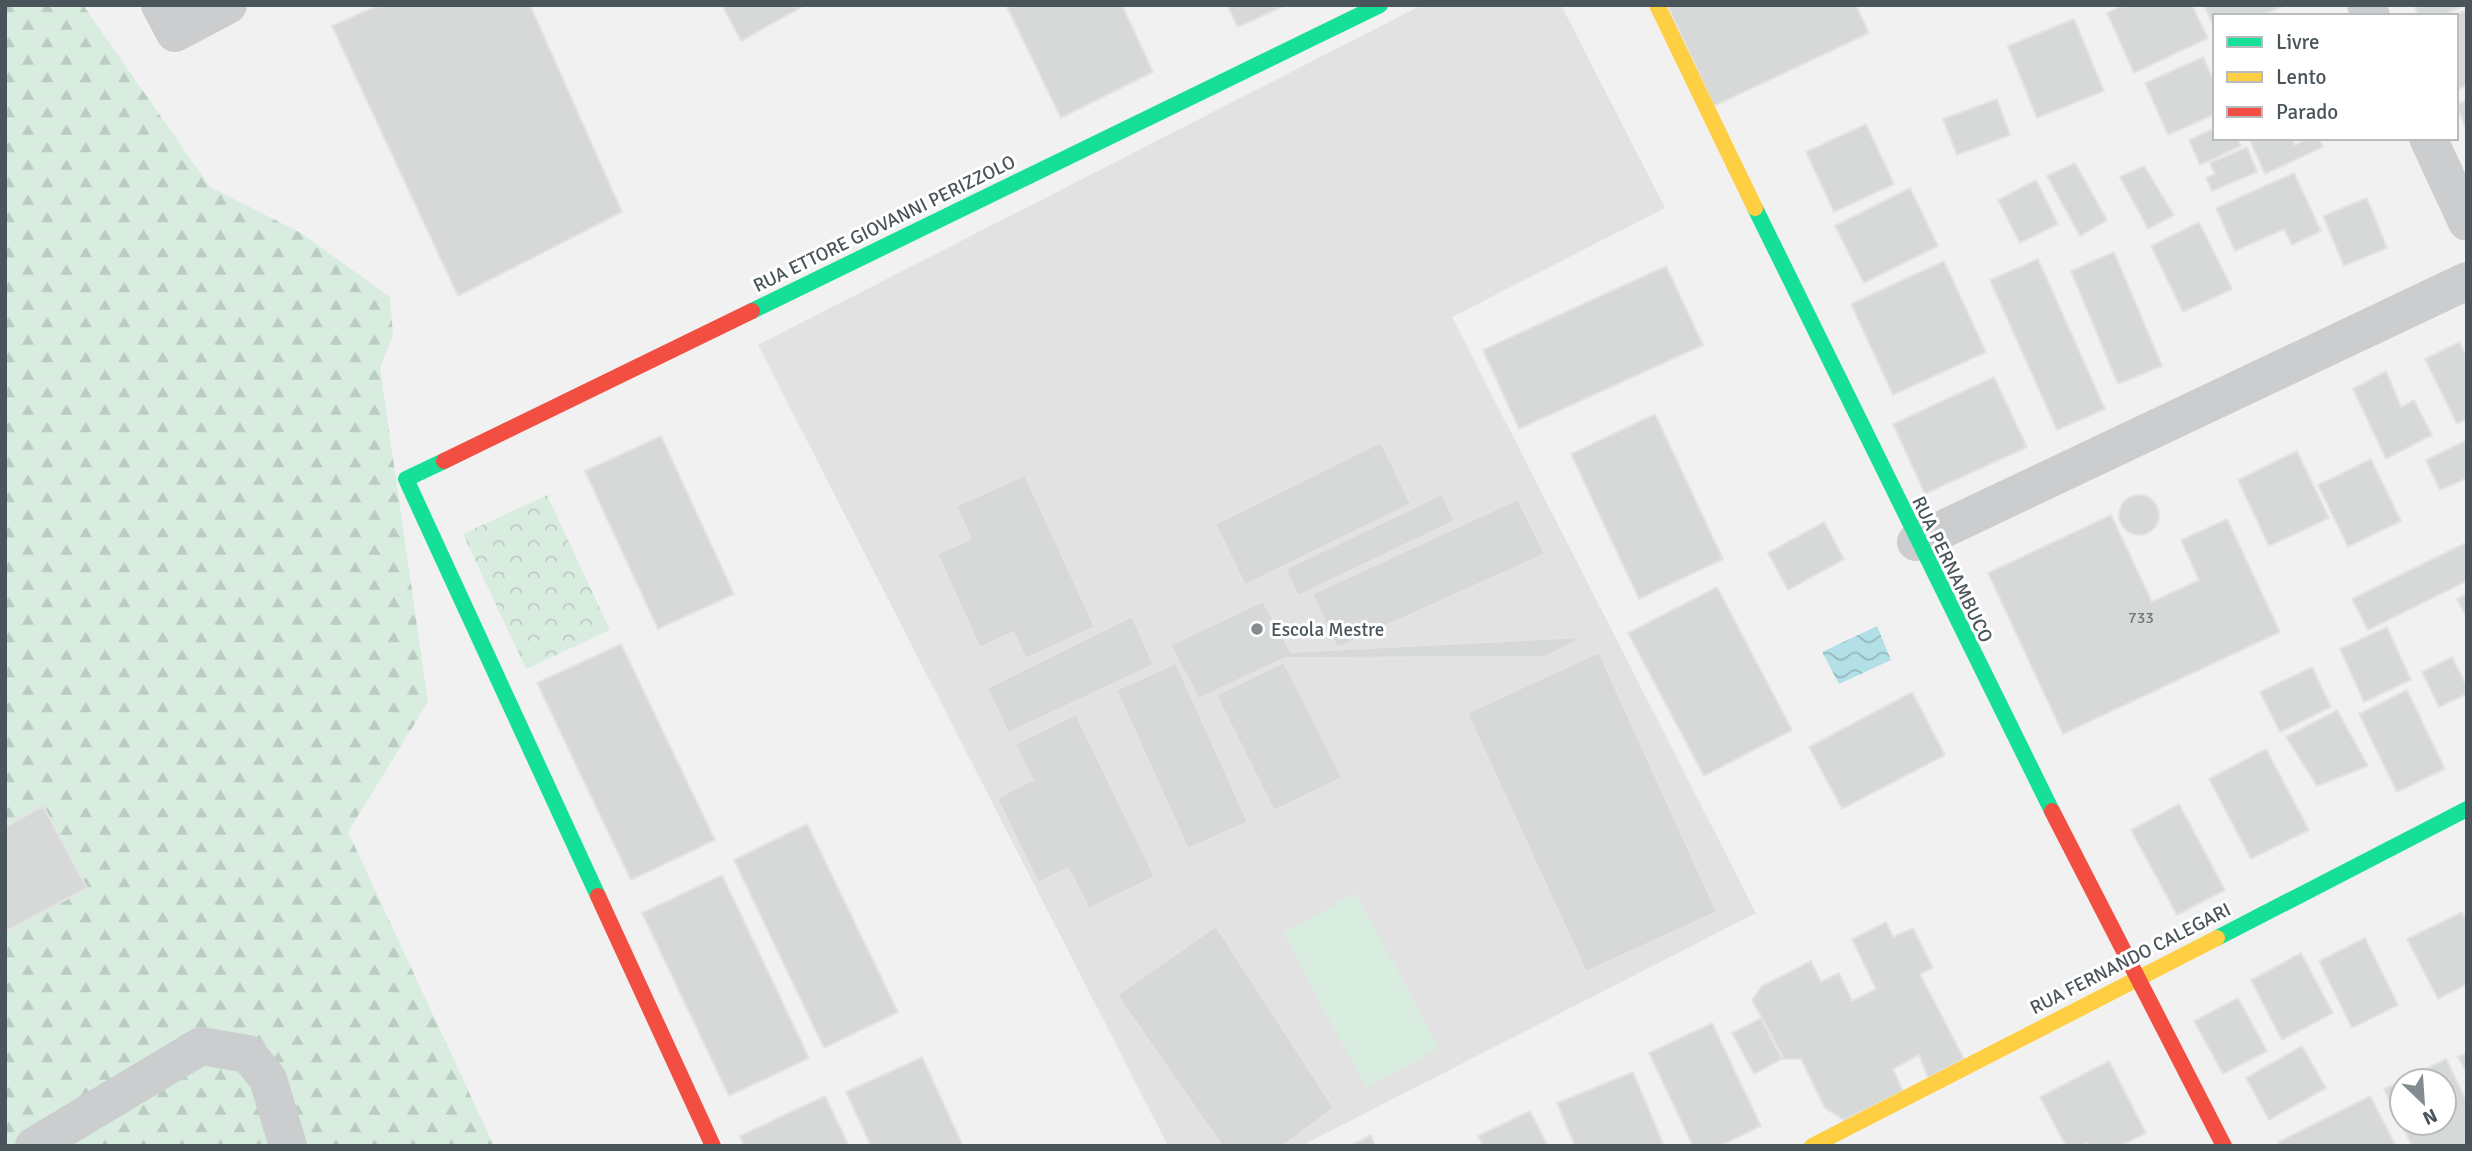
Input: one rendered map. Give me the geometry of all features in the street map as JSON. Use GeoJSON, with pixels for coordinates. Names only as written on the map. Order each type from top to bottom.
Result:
{"type":"FeatureCollection","features":[{"type":"Feature","properties":{"kind":"street"},"geometry":{"type":"LineString","coordinates":[[168,19],[228,5]]}},
{"type":"Feature","properties":{"kind":"street","name":"RUA ETTORE GIOVANNI PERIZZOLO"},"geometry":{"type":"LineString","coordinates":[[713,1146],[406,479],[1380,5]]}},
{"type":"Feature","properties":{"kind":"street","name":"RUA PERNAMBUCO"},"geometry":{"type":"LineString","coordinates":[[1657,5],[1916,542],[2224,1146]]}},
{"type":"Feature","properties":{"kind":"street"},"geometry":{"type":"LineString","coordinates":[[2429,140],[2467,222]]}},
{"type":"Feature","properties":{"kind":"street"},"geometry":{"type":"LineString","coordinates":[[1916,542],[2467,281]]}},
{"type":"Feature","properties":{"kind":"street","name":"RUA FERNANDO CALEGARI"},"geometry":{"type":"LineString","coordinates":[[1812,1146],[2467,809]]}},
{"type":"Feature","properties":{"kind":"street"},"geometry":{"type":"LineString","coordinates":[[34,1146],[201,1046],[248,1054],[268,1079],[288,1146]]}},
{"type":"Feature","properties":{"kind":"shaded area","name":"Escola Mestre"},"geometry":{"type":"Polygon","coordinates":[[[1422,5],[1561,5],[1665,208],[1452,317],[1756,913],[1301,1146],[1168,1146],[758,345],[1422,5]]]}},
{"type":"Feature","properties":{"kind":"green space"},"geometry":{"type":"Polygon","coordinates":[[[5,5],[83,5],[210,187],[301,233],[390,297],[393,335],[380,368],[428,702],[348,832],[494,1146],[5,1146],[5,5]]]}},
{"type":"Feature","properties":{"kind":"green space"},"geometry":{"type":"Polygon","coordinates":[[[547,495],[610,630],[526,669],[463,534],[547,495]]]}},
{"type":"Feature","properties":{"kind":"green space"},"geometry":{"type":"Polygon","coordinates":[[[1356,893],[1439,1048],[1366,1088],[1283,933],[1356,893]]]}},
{"type":"Feature","properties":{"kind":"water"},"geometry":{"type":"Polygon","coordinates":[[[1877,626],[1891,660],[1839,684],[1822,652],[1877,626]]]}},
{"type":"Feature","properties":{"kind":"building"},"geometry":{"type":"Polygon","coordinates":[[[379,5],[530,5],[622,212],[458,296],[332,26],[379,5]]]}},
{"type":"Feature","properties":{"kind":"building"},"geometry":{"type":"Polygon","coordinates":[[[722,5],[805,5],[741,41],[722,5]]]}},
{"type":"Feature","properties":{"kind":"building"},"geometry":{"type":"Polygon","coordinates":[[[1006,5],[1122,5],[1153,72],[1061,118],[1006,5]]]}},
{"type":"Feature","properties":{"kind":"building"},"geometry":{"type":"Polygon","coordinates":[[[1227,5],[1286,5],[1238,27],[1227,5]]]}},
{"type":"Feature","properties":{"kind":"building"},"geometry":{"type":"Polygon","coordinates":[[[1667,5],[1856,5],[1869,33],[1714,106],[1667,5]]]}},
{"type":"Feature","properties":{"kind":"building"},"geometry":{"type":"Polygon","coordinates":[[[2123,5],[2192,5],[2208,38],[2134,73],[2107,13],[2123,5]]]}},
{"type":"Feature","properties":{"kind":"building"},"geometry":{"type":"Polygon","coordinates":[[[2204,5],[2285,5],[2265,14],[2213,14],[2213,25],[2204,5]]]}},
{"type":"Feature","properties":{"kind":"building"},"geometry":{"type":"Polygon","coordinates":[[[2414,5],[2464,5],[2446,14],[2418,14],[2414,5]]]}},
{"type":"Feature","properties":{"kind":"building"},"geometry":{"type":"Polygon","coordinates":[[[2467,10],[2467,85],[2458,89],[2458,14],[2467,10]]]}},
{"type":"Feature","properties":{"kind":"building"},"geometry":{"type":"Polygon","coordinates":[[[2074,19],[2104,91],[2037,118],[2008,46],[2074,19]]]}},
{"type":"Feature","properties":{"kind":"building"},"geometry":{"type":"Polygon","coordinates":[[[2203,57],[2213,79],[2213,115],[2168,135],[2145,83],[2203,57]]]}},
{"type":"Feature","properties":{"kind":"building"},"geometry":{"type":"Polygon","coordinates":[[[1997,99],[2010,135],[1957,155],[1943,119],[1997,99]]]}},
{"type":"Feature","properties":{"kind":"building"},"geometry":{"type":"Polygon","coordinates":[[[2467,100],[2467,130],[2458,111],[2458,103],[2467,100]]]}},
{"type":"Feature","properties":{"kind":"building"},"geometry":{"type":"Polygon","coordinates":[[[1866,124],[1894,184],[1834,212],[1806,152],[1866,124]]]}},
{"type":"Feature","properties":{"kind":"building"},"geometry":{"type":"Polygon","coordinates":[[[2213,129],[2213,140],[2238,140],[2241,146],[2200,165],[2189,140],[2213,129]]]}},
{"type":"Feature","properties":{"kind":"building"},"geometry":{"type":"Polygon","coordinates":[[[2250,140],[2293,140],[2295,145],[2306,140],[2320,140],[2323,147],[2265,174],[2250,140]]]}},
{"type":"Feature","properties":{"kind":"building"},"geometry":{"type":"Polygon","coordinates":[[[2247,147],[2257,172],[2212,191],[2206,178],[2215,174],[2210,163],[2247,147]]]}},
{"type":"Feature","properties":{"kind":"building"},"geometry":{"type":"Polygon","coordinates":[[[2075,163],[2107,220],[2080,236],[2047,176],[2075,163]]]}},
{"type":"Feature","properties":{"kind":"building"},"geometry":{"type":"Polygon","coordinates":[[[2144,166],[2174,215],[2148,229],[2120,177],[2144,166]]]}},
{"type":"Feature","properties":{"kind":"building"},"geometry":{"type":"Polygon","coordinates":[[[2294,173],[2321,231],[2292,245],[2284,229],[2235,251],[2216,208],[2294,173]]]}},
{"type":"Feature","properties":{"kind":"building"},"geometry":{"type":"Polygon","coordinates":[[[2036,180],[2058,224],[2020,243],[1998,200],[2036,180]]]}},
{"type":"Feature","properties":{"kind":"building"},"geometry":{"type":"Polygon","coordinates":[[[1910,188],[1938,246],[1864,283],[1835,226],[1910,188]]]}},
{"type":"Feature","properties":{"kind":"building"},"geometry":{"type":"Polygon","coordinates":[[[2367,198],[2387,248],[2344,266],[2323,216],[2367,198]]]}},
{"type":"Feature","properties":{"kind":"building"},"geometry":{"type":"Polygon","coordinates":[[[2199,222],[2232,289],[2183,312],[2151,246],[2199,222]]]}},
{"type":"Feature","properties":{"kind":"building"},"geometry":{"type":"Polygon","coordinates":[[[2114,252],[2162,366],[2118,384],[2071,271],[2114,252]]]}},
{"type":"Feature","properties":{"kind":"building"},"geometry":{"type":"Polygon","coordinates":[[[2038,259],[2105,409],[2057,430],[1990,280],[2038,259]]]}},
{"type":"Feature","properties":{"kind":"building"},"geometry":{"type":"Polygon","coordinates":[[[1944,261],[1986,352],[1893,395],[1851,304],[1944,261]]]}},
{"type":"Feature","properties":{"kind":"building"},"geometry":{"type":"Polygon","coordinates":[[[1666,266],[1703,345],[1519,429],[1483,350],[1666,266]]]}},
{"type":"Feature","properties":{"kind":"building"},"geometry":{"type":"Polygon","coordinates":[[[2459,342],[2467,357],[2467,419],[2457,424],[2425,359],[2459,342]]]}},
{"type":"Feature","properties":{"kind":"building"},"geometry":{"type":"Polygon","coordinates":[[[2386,371],[2401,407],[2414,400],[2432,435],[2386,459],[2353,389],[2386,371]]]}},
{"type":"Feature","properties":{"kind":"building"},"geometry":{"type":"Polygon","coordinates":[[[1994,377],[2027,447],[1925,494],[1893,424],[1994,377]]]}},
{"type":"Feature","properties":{"kind":"building"},"geometry":{"type":"Polygon","coordinates":[[[1655,414],[1723,559],[1639,599],[1571,454],[1655,414]]]}},
{"type":"Feature","properties":{"kind":"building"},"geometry":{"type":"Polygon","coordinates":[[[661,436],[734,594],[658,629],[585,471],[661,436]]]}},
{"type":"Feature","properties":{"kind":"building"},"geometry":{"type":"Polygon","coordinates":[[[2467,440],[2467,478],[2440,490],[2426,460],[2467,440]]]}},
{"type":"Feature","properties":{"kind":"building"},"geometry":{"type":"Polygon","coordinates":[[[1381,442],[1411,504],[1245,585],[1215,524],[1381,442]]]}},
{"type":"Feature","properties":{"kind":"building"},"geometry":{"type":"Polygon","coordinates":[[[2297,451],[2329,518],[2269,546],[2238,480],[2297,451]]]}},
{"type":"Feature","properties":{"kind":"building"},"geometry":{"type":"Polygon","coordinates":[[[2371,459],[2401,521],[2348,547],[2318,485],[2371,459]]]}},
{"type":"Feature","properties":{"kind":"building"},"geometry":{"type":"Polygon","coordinates":[[[1025,475],[1095,627],[1026,659],[1013,632],[980,648],[937,554],[971,539],[956,506],[1025,475]]]}},
{"type":"Feature","properties":{"kind":"building"},"geometry":{"type":"Polygon","coordinates":[[[1442,494],[1455,521],[1298,596],[1285,569],[1442,494]]]}},
{"type":"Feature","properties":{"kind":"building"},"geometry":{"type":"Polygon","coordinates":[[[2139,495],[2153,501],[2159,515],[2153,529],[2139,535],[2125,529],[2119,515],[2125,501],[2139,495]]]}},
{"type":"Feature","properties":{"kind":"building"},"geometry":{"type":"Polygon","coordinates":[[[1518,499],[1545,554],[1337,648],[1312,594],[1518,499]]]}},
{"type":"Feature","properties":{"kind":"building"},"geometry":{"type":"Polygon","coordinates":[[[2111,515],[2152,602],[2199,580],[2181,540],[2227,519],[2280,632],[2063,734],[1988,573],[2111,515]]]}},
{"type":"Feature","properties":{"kind":"building"},"geometry":{"type":"Polygon","coordinates":[[[1824,522],[1844,559],[1788,590],[1768,553],[1824,522]]]}},
{"type":"Feature","properties":{"kind":"building"},"geometry":{"type":"Polygon","coordinates":[[[2467,542],[2467,581],[2368,630],[2352,599],[2467,542]]]}},
{"type":"Feature","properties":{"kind":"building"},"geometry":{"type":"Polygon","coordinates":[[[1717,587],[1792,730],[1704,776],[1628,633],[1717,587]]]}},
{"type":"Feature","properties":{"kind":"building"},"geometry":{"type":"Polygon","coordinates":[[[2467,594],[2467,618],[2457,599],[2467,594]]]}},
{"type":"Feature","properties":{"kind":"building"},"geometry":{"type":"Polygon","coordinates":[[[1263,601],[1291,652],[1583,637],[1546,657],[1285,658],[1199,699],[1170,645],[1263,601]]]}},
{"type":"Feature","properties":{"kind":"building"},"geometry":{"type":"Polygon","coordinates":[[[1132,616],[1154,665],[1008,733],[987,688],[1132,616]]]}},
{"type":"Feature","properties":{"kind":"building"},"geometry":{"type":"Polygon","coordinates":[[[2387,627],[2411,680],[2364,702],[2340,649],[2387,627]]]}},
{"type":"Feature","properties":{"kind":"building"},"geometry":{"type":"Polygon","coordinates":[[[621,644],[715,840],[631,880],[537,683],[621,644]]]}},
{"type":"Feature","properties":{"kind":"building"},"geometry":{"type":"Polygon","coordinates":[[[1599,652],[1717,912],[1586,972],[1467,713],[1599,652]]]}},
{"type":"Feature","properties":{"kind":"building"},"geometry":{"type":"Polygon","coordinates":[[[2452,657],[2467,687],[2467,694],[2439,707],[2422,672],[2452,657]]]}},
{"type":"Feature","properties":{"kind":"building"},"geometry":{"type":"Polygon","coordinates":[[[1284,662],[1342,778],[1274,811],[1216,695],[1284,662]]]}},
{"type":"Feature","properties":{"kind":"building"},"geometry":{"type":"Polygon","coordinates":[[[1176,663],[1248,822],[1188,849],[1116,690],[1176,663]]]}},
{"type":"Feature","properties":{"kind":"building"},"geometry":{"type":"Polygon","coordinates":[[[2312,667],[2331,707],[2280,732],[2260,692],[2312,667]]]}},
{"type":"Feature","properties":{"kind":"building"},"geometry":{"type":"Polygon","coordinates":[[[2407,690],[2445,769],[2397,792],[2359,714],[2407,690]]]}},
{"type":"Feature","properties":{"kind":"building"},"geometry":{"type":"Polygon","coordinates":[[[1912,692],[1945,755],[1842,809],[1809,747],[1912,692]]]}},
{"type":"Feature","properties":{"kind":"building"},"geometry":{"type":"Polygon","coordinates":[[[2337,710],[2368,766],[2317,786],[2286,737],[2337,710]]]}},
{"type":"Feature","properties":{"kind":"building"},"geometry":{"type":"Polygon","coordinates":[[[1076,714],[1155,877],[1089,909],[1068,868],[1038,883],[997,798],[1033,780],[1015,744],[1076,714]]]}},
{"type":"Feature","properties":{"kind":"building"},"geometry":{"type":"Polygon","coordinates":[[[2266,749],[2309,830],[2251,859],[2209,779],[2266,749]]]}},
{"type":"Feature","properties":{"kind":"building"},"geometry":{"type":"Polygon","coordinates":[[[2179,804],[2225,890],[2177,915],[2131,830],[2179,804]]]}},
{"type":"Feature","properties":{"kind":"building"},"geometry":{"type":"Polygon","coordinates":[[[43,806],[87,888],[5,932],[5,827],[43,806]]]}},
{"type":"Feature","properties":{"kind":"building"},"geometry":{"type":"Polygon","coordinates":[[[807,824],[898,1012],[824,1048],[734,860],[807,824]]]}},
{"type":"Feature","properties":{"kind":"building"},"geometry":{"type":"Polygon","coordinates":[[[722,875],[809,1058],[729,1096],[642,913],[722,875]]]}},
{"type":"Feature","properties":{"kind":"building"},"geometry":{"type":"Polygon","coordinates":[[[2462,912],[2467,922],[2467,984],[2438,999],[2407,939],[2462,912]]]}},
{"type":"Feature","properties":{"kind":"building"},"geometry":{"type":"Polygon","coordinates":[[[1886,922],[1893,937],[1913,928],[1933,968],[1920,974],[1964,1059],[1928,1078],[1919,1055],[1893,1069],[1903,1091],[1844,1120],[1825,1108],[1801,1059],[1784,1059],[1752,1000],[1762,986],[1811,961],[1821,982],[1839,973],[1852,1001],[1876,989],[1852,939],[1886,922]]]}},
{"type":"Feature","properties":{"kind":"building"},"geometry":{"type":"Polygon","coordinates":[[[1216,926],[1334,1108],[1283,1146],[1222,1146],[1117,995],[1216,926]]]}},
{"type":"Feature","properties":{"kind":"building"},"geometry":{"type":"Polygon","coordinates":[[[2365,938],[2398,1005],[2352,1028],[2319,961],[2365,938]]]}},
{"type":"Feature","properties":{"kind":"building"},"geometry":{"type":"Polygon","coordinates":[[[2301,953],[2333,1013],[2282,1040],[2251,980],[2301,953]]]}},
{"type":"Feature","properties":{"kind":"building"},"geometry":{"type":"Polygon","coordinates":[[[2238,998],[2267,1051],[2223,1074],[2194,1021],[2238,998]]]}},
{"type":"Feature","properties":{"kind":"building"},"geometry":{"type":"Polygon","coordinates":[[[1761,1018],[1782,1059],[1754,1074],[1732,1033],[1761,1018]]]}},
{"type":"Feature","properties":{"kind":"building"},"geometry":{"type":"Polygon","coordinates":[[[1712,1023],[1761,1126],[1720,1146],[1693,1146],[1649,1053],[1712,1023]]]}},
{"type":"Feature","properties":{"kind":"building"},"geometry":{"type":"Polygon","coordinates":[[[2302,1046],[2326,1088],[2269,1120],[2246,1078],[2302,1046]]]}},
{"type":"Feature","properties":{"kind":"building"},"geometry":{"type":"Polygon","coordinates":[[[2467,1053],[2467,1074],[2458,1057],[2467,1053]]]}},
{"type":"Feature","properties":{"kind":"building"},"geometry":{"type":"Polygon","coordinates":[[[922,1057],[963,1146],[871,1146],[846,1092],[922,1057]]]}},
{"type":"Feature","properties":{"kind":"building"},"geometry":{"type":"Polygon","coordinates":[[[2446,1059],[2450,1067],[2429,1067],[2446,1059]]]}},
{"type":"Feature","properties":{"kind":"building"},"geometry":{"type":"Polygon","coordinates":[[[2109,1061],[2146,1133],[2120,1146],[2088,1146],[2087,1143],[2082,1146],[2066,1146],[2040,1097],[2109,1061]]]}},
{"type":"Feature","properties":{"kind":"building"},"geometry":{"type":"Polygon","coordinates":[[[1633,1072],[1664,1146],[1575,1146],[1557,1103],[1633,1072]]]}},
{"type":"Feature","properties":{"kind":"building"},"geometry":{"type":"Polygon","coordinates":[[[2458,1084],[2467,1102],[2467,1143],[2461,1146],[2412,1146],[2408,1137],[2458,1137],[2458,1084]]]}},
{"type":"Feature","properties":{"kind":"building"},"geometry":{"type":"Polygon","coordinates":[[[825,1096],[849,1146],[744,1146],[740,1136],[825,1096]]]}},
{"type":"Feature","properties":{"kind":"building"},"geometry":{"type":"Polygon","coordinates":[[[2370,1096],[2388,1131],[2388,1137],[2391,1137],[2396,1146],[2280,1146],[2278,1142],[2370,1096]]]}},
{"type":"Feature","properties":{"kind":"building"},"geometry":{"type":"Polygon","coordinates":[[[1530,1111],[1548,1146],[1483,1146],[1478,1136],[1530,1111]]]}},
{"type":"Feature","properties":{"kind":"building"},"geometry":{"type":"Polygon","coordinates":[[[1371,1135],[1375,1146],[1350,1146],[1371,1135]]]}},
{"type":"Feature","properties":{"kind":"traffic: fast"},"geometry":{"type":"LineString","coordinates":[[752,311],[1380,5]]}},
{"type":"Feature","properties":{"kind":"traffic: fast"},"geometry":{"type":"LineString","coordinates":[[1755,208],[2052,811]]}},
{"type":"Feature","properties":{"kind":"traffic: fast"},"geometry":{"type":"LineString","coordinates":[[444,461],[406,479],[598,896]]}},
{"type":"Feature","properties":{"kind":"traffic: fast"},"geometry":{"type":"LineString","coordinates":[[2217,938],[2467,809]]}},
{"type":"Feature","properties":{"kind":"traffic: slow"},"geometry":{"type":"LineString","coordinates":[[1657,5],[1755,208]]}},
{"type":"Feature","properties":{"kind":"traffic: slow"},"geometry":{"type":"LineString","coordinates":[[1812,1146],[2217,938]]}},
{"type":"Feature","properties":{"kind":"traffic: jam"},"geometry":{"type":"LineString","coordinates":[[444,461],[752,311]]}},
{"type":"Feature","properties":{"kind":"traffic: jam"},"geometry":{"type":"LineString","coordinates":[[2052,811],[2224,1146]]}},
{"type":"Feature","properties":{"kind":"traffic: jam"},"geometry":{"type":"LineString","coordinates":[[598,896],[713,1146]]}},
{"type":"Feature","properties":{"kind":"place","name":"Escola Mestre"},"geometry":{"type":"Point","coordinates":[1257,629]}}]}
